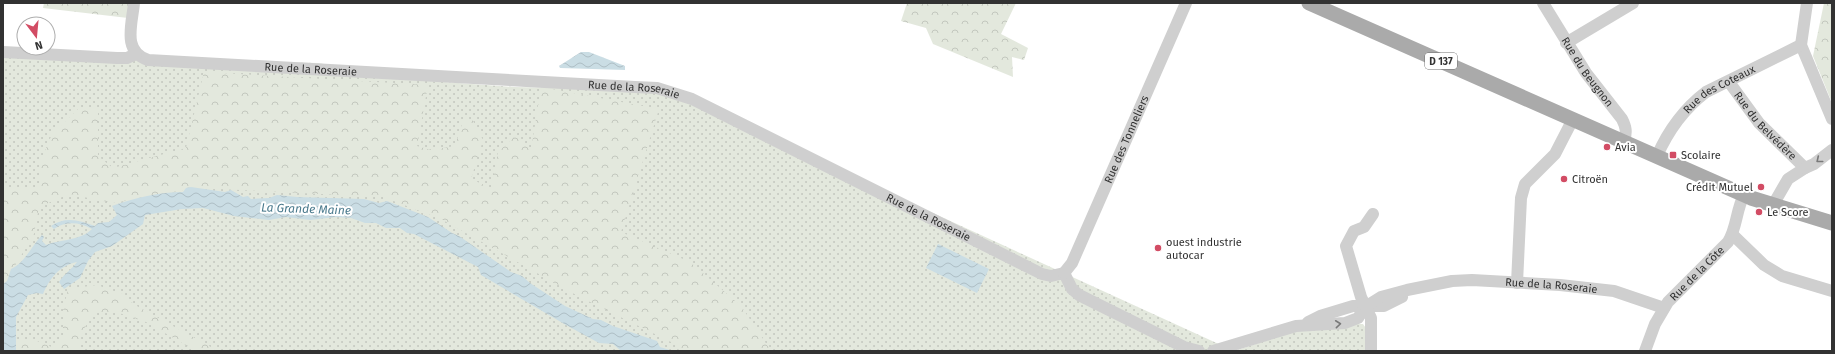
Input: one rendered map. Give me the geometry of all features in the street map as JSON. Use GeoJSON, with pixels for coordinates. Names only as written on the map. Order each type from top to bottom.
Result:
{"type":"FeatureCollection","features":[{"type":"Feature","properties":{"kind":"main road","name":"D 137"},"geometry":{"type":"LineString","coordinates":[[1309,3],[1744,195],[1832,223]]}},
{"type":"Feature","properties":{"kind":"street"},"geometry":{"type":"LineString","coordinates":[[3,52],[126,58],[136,54],[130,38],[134,3]]}},
{"type":"Feature","properties":{"kind":"street","name":"Rue des Tonneliers"},"geometry":{"type":"LineString","coordinates":[[1064,272],[1072,263],[1186,3]]}},
{"type":"Feature","properties":{"kind":"street","name":"Rue du Beugnon"},"geometry":{"type":"LineString","coordinates":[[1543,3],[1566,44],[1586,73],[1622,119],[1626,126],[1624,141]]}},
{"type":"Feature","properties":{"kind":"street"},"geometry":{"type":"LineString","coordinates":[[1566,44],[1633,3]]}},
{"type":"Feature","properties":{"kind":"street"},"geometry":{"type":"LineString","coordinates":[[1807,3],[1801,45],[1832,119]]}},
{"type":"Feature","properties":{"kind":"street","name":"Rue des Coteaux"},"geometry":{"type":"LineString","coordinates":[[1657,156],[1667,134],[1694,102],[1706,92],[1729,82],[1801,45]]}},
{"type":"Feature","properties":{"kind":"street","name":"Rue de la Roseraie"},"geometry":{"type":"LineString","coordinates":[[136,54],[148,60],[160,61],[657,88],[674,92],[744,124],[840,174],[1042,274],[1051,276],[1064,272]]}},
{"type":"Feature","properties":{"kind":"street","name":"Rue du Belvédère"},"geometry":{"type":"LineString","coordinates":[[1729,82],[1759,122],[1805,168]]}},
{"type":"Feature","properties":{"kind":"street"},"geometry":{"type":"LineString","coordinates":[[1517,283],[1521,198],[1525,184],[1555,154],[1573,119]]}},
{"type":"Feature","properties":{"kind":"street","name":"Rue du Belvédère"},"geometry":{"type":"LineString","coordinates":[[1773,204],[1788,179],[1814,164],[1832,150]]}},
{"type":"Feature","properties":{"kind":"street","name":"Rue de la Côte"},"geometry":{"type":"LineString","coordinates":[[1645,351],[1664,308],[1671,297],[1724,247],[1733,235],[1739,208],[1744,195]]}},
{"type":"Feature","properties":{"kind":"street"},"geometry":{"type":"LineString","coordinates":[[1371,351],[1371,318],[1346,246],[1354,232],[1364,227],[1374,214]]}},
{"type":"Feature","properties":{"kind":"street"},"geometry":{"type":"LineString","coordinates":[[1733,235],[1764,265],[1782,276],[1832,291]]}},
{"type":"Feature","properties":{"kind":"street"},"geometry":{"type":"LineString","coordinates":[[1064,272],[1072,289],[1079,295],[1184,347],[1199,351]]}},
{"type":"Feature","properties":{"kind":"street","name":"Rue de la Roseraie"},"geometry":{"type":"LineString","coordinates":[[1366,307],[1384,306],[1408,294],[1437,284],[1472,280],[1560,285],[1614,291],[1664,308]]}},
{"type":"Feature","properties":{"kind":"street"},"geometry":{"type":"LineString","coordinates":[[1213,351],[1304,324],[1336,325],[1345,323],[1358,318],[1366,307]]}},
{"type":"Feature","properties":{"kind":"green space"},"geometry":{"type":"Polygon","coordinates":[[[44,3],[129,3],[128,18],[43,8],[44,3]]]}},
{"type":"Feature","properties":{"kind":"green space"},"geometry":{"type":"Polygon","coordinates":[[[907,3],[1016,3],[1001,34],[1028,48],[1024,60],[1012,57],[1013,77],[933,44],[926,28],[901,21],[907,3]]]}},
{"type":"Feature","properties":{"kind":"green space"},"geometry":{"type":"Polygon","coordinates":[[[1824,3],[1832,3],[1832,103],[1813,56],[1824,3]]]}},
{"type":"Feature","properties":{"kind":"green space"},"geometry":{"type":"Polygon","coordinates":[[[3,56],[318,63],[417,80],[515,87],[664,90],[1234,351],[3,351],[3,56]]]}},
{"type":"Feature","properties":{"kind":"green space"},"geometry":{"type":"Polygon","coordinates":[[[204,72],[428,85],[417,146],[431,150],[455,146],[463,121],[472,119],[483,140],[471,179],[491,188],[498,152],[516,135],[531,150],[541,87],[659,109],[621,232],[690,262],[741,306],[771,351],[680,351],[673,343],[578,296],[441,219],[383,197],[199,188],[113,203],[69,194],[39,207],[34,234],[3,286],[3,189],[40,187],[39,165],[52,134],[78,109],[98,109],[98,156],[113,168],[186,148],[204,72]]]}},
{"type":"Feature","properties":{"kind":"green space"},"geometry":{"type":"Polygon","coordinates":[[[97,285],[122,294],[135,305],[218,351],[196,351],[146,322],[119,313],[93,312],[81,335],[79,351],[7,351],[6,339],[37,341],[54,348],[63,336],[63,311],[68,289],[97,285]]]}},
{"type":"Feature","properties":{"kind":"green space"},"geometry":{"type":"Polygon","coordinates":[[[1363,324],[1368,331],[1367,351],[1234,351],[1306,328],[1363,324]]]}},
{"type":"Feature","properties":{"kind":"water"},"geometry":{"type":"Polygon","coordinates":[[[581,52],[589,52],[625,66],[625,70],[560,68],[559,66],[581,52]]]}},
{"type":"Feature","properties":{"kind":"water","name":"La Grande Maine"},"geometry":{"type":"Polygon","coordinates":[[[191,187],[225,192],[231,190],[243,197],[248,196],[251,199],[269,198],[277,195],[364,199],[379,203],[387,201],[428,217],[459,236],[511,272],[522,276],[565,306],[593,319],[601,320],[613,326],[657,341],[660,347],[673,351],[621,351],[613,344],[599,343],[481,275],[478,267],[414,234],[407,233],[400,228],[386,228],[376,223],[365,223],[351,218],[336,217],[310,220],[286,217],[269,220],[234,216],[203,208],[182,209],[145,215],[143,224],[112,246],[95,252],[88,261],[80,278],[64,289],[59,282],[77,262],[65,266],[52,278],[43,294],[37,293],[28,295],[16,317],[16,351],[3,351],[3,284],[7,281],[11,269],[20,263],[42,235],[44,237],[42,241],[46,245],[82,236],[92,229],[73,223],[59,226],[54,229],[51,226],[62,221],[72,220],[95,226],[98,223],[109,222],[117,215],[112,206],[147,196],[183,192],[186,188],[191,187]]]}},
{"type":"Feature","properties":{"kind":"water"},"geometry":{"type":"Polygon","coordinates":[[[938,244],[989,269],[977,293],[926,268],[938,244]]]}},
{"type":"Feature","properties":{"kind":"place","name":"Avia"},"geometry":{"type":"Point","coordinates":[1607,147]}},
{"type":"Feature","properties":{"kind":"place","name":"Scolaire"},"geometry":{"type":"Point","coordinates":[1673,155]}},
{"type":"Feature","properties":{"kind":"place","name":"Citroën"},"geometry":{"type":"Point","coordinates":[1564,179]}},
{"type":"Feature","properties":{"kind":"place","name":"Crédit Mutuel"},"geometry":{"type":"Point","coordinates":[1761,187]}},
{"type":"Feature","properties":{"kind":"place","name":"Le Score"},"geometry":{"type":"Point","coordinates":[1759,212]}},
{"type":"Feature","properties":{"kind":"place","name":"ouest industrie autocar"},"geometry":{"type":"Point","coordinates":[1158,248]}}]}
